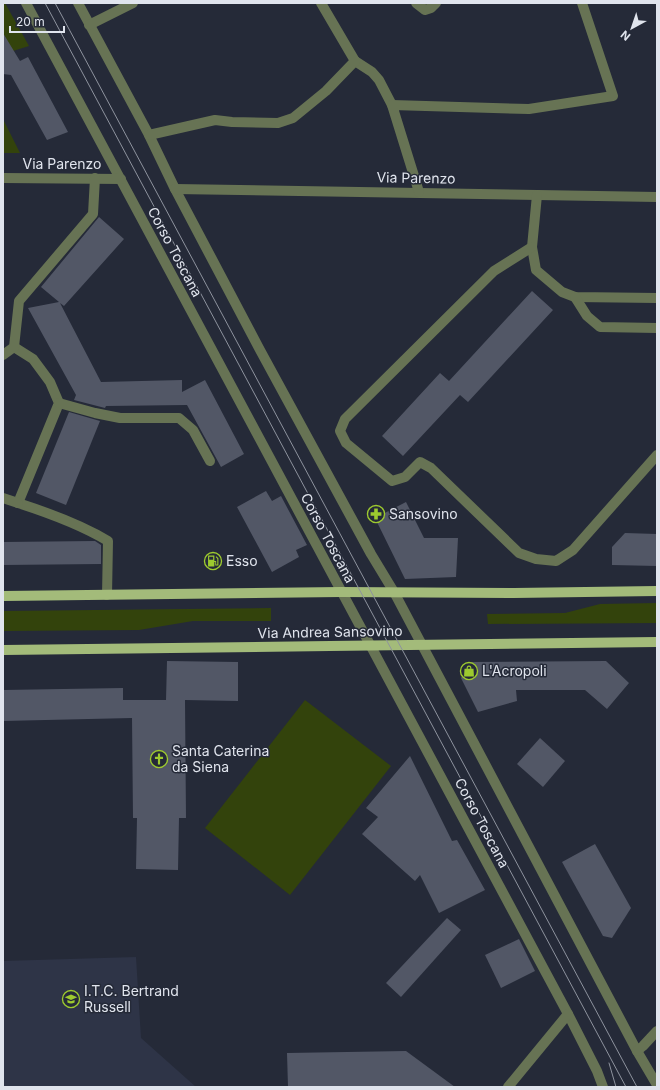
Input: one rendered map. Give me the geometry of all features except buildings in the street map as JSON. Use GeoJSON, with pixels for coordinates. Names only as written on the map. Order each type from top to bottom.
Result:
{"type":"FeatureCollection","features":[{"type":"Feature","properties":{"kind":"main road"},"geometry":{"type":"LineString","coordinates":[[3,596],[341,592],[514,593],[657,591]]}},
{"type":"Feature","properties":{"kind":"main road","name":"Via Andrea Sansovino"},"geometry":{"type":"LineString","coordinates":[[3,650],[657,642]]}},
{"type":"Feature","properties":{"kind":"street","name":"Corso Toscana"},"geometry":{"type":"LineString","coordinates":[[26,3],[568,1014],[597,1071],[603,1087]]}},
{"type":"Feature","properties":{"kind":"street"},"geometry":{"type":"LineString","coordinates":[[78,3],[149,135],[175,188],[260,350],[371,554],[394,592],[637,1051],[657,1084]]}},
{"type":"Feature","properties":{"kind":"street"},"geometry":{"type":"LineString","coordinates":[[89,25],[133,3]]}},
{"type":"Feature","properties":{"kind":"street"},"geometry":{"type":"LineString","coordinates":[[416,3],[425,10],[431,8],[436,3]]}},
{"type":"Feature","properties":{"kind":"street"},"geometry":{"type":"LineString","coordinates":[[392,105],[529,109],[613,96],[582,3]]}},
{"type":"Feature","properties":{"kind":"street"},"geometry":{"type":"LineString","coordinates":[[324,4],[355,61],[372,72],[379,80],[392,105],[419,192]]}},
{"type":"Feature","properties":{"kind":"street"},"geometry":{"type":"LineString","coordinates":[[149,135],[215,120],[278,123],[293,118],[326,92],[355,61]]}},
{"type":"Feature","properties":{"kind":"street","name":"Via Parenzo"},"geometry":{"type":"LineString","coordinates":[[3,178],[121,179]]}},
{"type":"Feature","properties":{"kind":"street"},"geometry":{"type":"LineString","coordinates":[[3,356],[14,347],[19,301],[93,214],[95,178]]}},
{"type":"Feature","properties":{"kind":"street","name":"Via Parenzo"},"geometry":{"type":"LineString","coordinates":[[175,188],[657,197]]}},
{"type":"Feature","properties":{"kind":"street"},"geometry":{"type":"LineString","coordinates":[[537,195],[532,247],[536,270],[562,292],[575,297],[657,298]]}},
{"type":"Feature","properties":{"kind":"street"},"geometry":{"type":"LineString","coordinates":[[532,247],[494,271],[345,419],[340,430],[346,443],[392,481],[406,476],[420,462],[431,468],[519,553],[536,559],[556,561],[573,550],[657,455]]}},
{"type":"Feature","properties":{"kind":"street"},"geometry":{"type":"LineString","coordinates":[[575,297],[587,316],[600,327],[657,328]]}},
{"type":"Feature","properties":{"kind":"street"},"geometry":{"type":"LineString","coordinates":[[14,347],[33,359],[50,382],[59,403],[18,503]]}},
{"type":"Feature","properties":{"kind":"street"},"geometry":{"type":"LineString","coordinates":[[59,403],[94,413],[120,418],[179,418],[193,430],[210,461]]}},
{"type":"Feature","properties":{"kind":"street"},"geometry":{"type":"LineString","coordinates":[[3,498],[52,514],[93,532],[108,541],[109,559],[107,595]]}},
{"type":"Feature","properties":{"kind":"street"},"geometry":{"type":"LineString","coordinates":[[508,1087],[568,1014]]}},
{"type":"Feature","properties":{"kind":"street"},"geometry":{"type":"LineString","coordinates":[[637,1051],[657,1031]]}},
{"type":"Feature","properties":{"kind":"shaded area","name":"I.T.C. Bertrand Russell"},"geometry":{"type":"Polygon","coordinates":[[[136,957],[141,1038],[196,1087],[3,1087],[3,961],[136,957]]]}},
{"type":"Feature","properties":{"kind":"green space"},"geometry":{"type":"Polygon","coordinates":[[[5,3],[29,46],[13,51],[3,50],[3,4],[5,3]]]}},
{"type":"Feature","properties":{"kind":"green space"},"geometry":{"type":"Polygon","coordinates":[[[3,119],[20,153],[3,153],[3,119]]]}},
{"type":"Feature","properties":{"kind":"green space"},"geometry":{"type":"Polygon","coordinates":[[[657,603],[657,623],[488,624],[487,614],[565,613],[600,604],[657,603]]]}},
{"type":"Feature","properties":{"kind":"green space"},"geometry":{"type":"Polygon","coordinates":[[[271,608],[271,621],[193,621],[139,630],[3,631],[3,611],[271,608]]]}},
{"type":"Feature","properties":{"kind":"green space"},"geometry":{"type":"Polygon","coordinates":[[[305,700],[391,766],[290,895],[205,828],[305,700]]]}},
{"type":"Feature","properties":{"kind":"tram line"},"geometry":{"type":"LineString","coordinates":[[45,3],[626,1087]]}},
{"type":"Feature","properties":{"kind":"tram line"},"geometry":{"type":"LineString","coordinates":[[55,3],[637,1087]]}},
{"type":"Feature","properties":{"kind":"tram line"},"geometry":{"type":"LineString","coordinates":[[609,1063],[616,1087]]}},
{"type":"Feature","properties":{"kind":"place","name":"Sansovino"},"geometry":{"type":"Point","coordinates":[376,514]}},
{"type":"Feature","properties":{"kind":"place","name":"Esso"},"geometry":{"type":"Point","coordinates":[213,561]}},
{"type":"Feature","properties":{"kind":"place","name":"L'Acropoli"},"geometry":{"type":"Point","coordinates":[469,671]}},
{"type":"Feature","properties":{"kind":"place","name":"Santa Caterina da Siena"},"geometry":{"type":"Point","coordinates":[159,759]}},
{"type":"Feature","properties":{"kind":"place","name":"I.T.C. Bertrand Russell"},"geometry":{"type":"Point","coordinates":[71,999]}}]}
